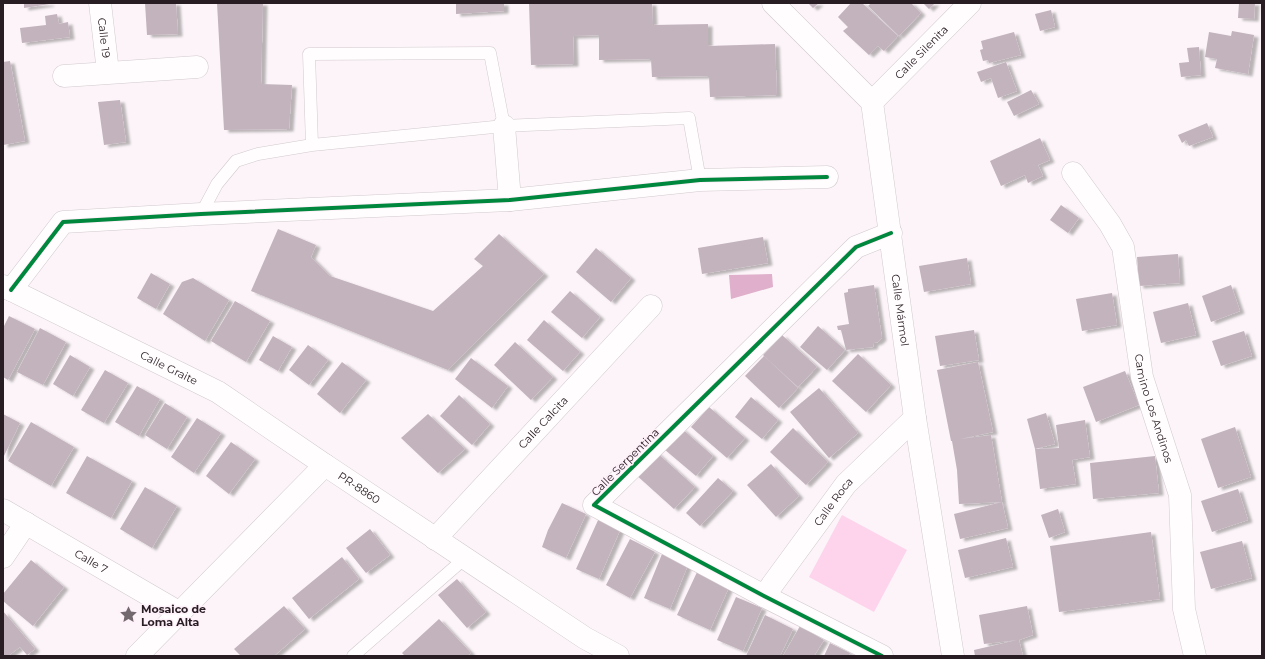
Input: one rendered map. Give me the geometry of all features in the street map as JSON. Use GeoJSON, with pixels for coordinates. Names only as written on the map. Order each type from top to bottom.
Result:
{"type":"FeatureCollection","features":[{"type":"Feature","properties":{"kind":"street","name":"Calle 19"},"geometry":{"type":"LineString","coordinates":[[100,3],[108,72]]}},
{"type":"Feature","properties":{"kind":"street"},"geometry":{"type":"LineString","coordinates":[[773,3],[872,102]]}},
{"type":"Feature","properties":{"kind":"street","name":"Calle Silenita"},"geometry":{"type":"LineString","coordinates":[[872,102],[970,3]]}},
{"type":"Feature","properties":{"kind":"street"},"geometry":{"type":"LineString","coordinates":[[64,76],[197,66]]}},
{"type":"Feature","properties":{"kind":"street","name":"Calle Mármol"},"geometry":{"type":"LineString","coordinates":[[872,102],[915,418],[953,656]]}},
{"type":"Feature","properties":{"kind":"street"},"geometry":{"type":"LineString","coordinates":[[504,126],[510,200]]}},
{"type":"Feature","properties":{"kind":"street","name":"Camino Los Andinos"},"geometry":{"type":"LineString","coordinates":[[1073,173],[1110,224],[1123,247],[1142,377],[1180,495],[1184,609],[1195,656]]}},
{"type":"Feature","properties":{"kind":"street"},"geometry":{"type":"LineString","coordinates":[[7,288],[63,222],[201,214],[510,200],[700,180],[827,177]]}},
{"type":"Feature","properties":{"kind":"street","name":"Calle Serpentina"},"geometry":{"type":"LineString","coordinates":[[882,656],[764,596],[594,505],[856,247],[890,233]]}},
{"type":"Feature","properties":{"kind":"street","name":"Calle Graite"},"geometry":{"type":"LineString","coordinates":[[7,288],[218,392],[325,465]]}},
{"type":"Feature","properties":{"kind":"street","name":"Calle Calcita"},"geometry":{"type":"LineString","coordinates":[[435,539],[651,306]]}},
{"type":"Feature","properties":{"kind":"street","name":"Calle Roca"},"geometry":{"type":"LineString","coordinates":[[764,596],[846,484],[915,418]]}},
{"type":"Feature","properties":{"kind":"street"},"geometry":{"type":"LineString","coordinates":[[137,656],[325,465]]}},
{"type":"Feature","properties":{"kind":"street","name":"PR-8860"},"geometry":{"type":"LineString","coordinates":[[325,465],[464,559],[585,638],[618,656]]}},
{"type":"Feature","properties":{"kind":"street","name":"Calle 7"},"geometry":{"type":"LineString","coordinates":[[3,510],[180,613]]}},
{"type":"Feature","properties":{"kind":"street"},"geometry":{"type":"LineString","coordinates":[[3,557],[26,523]]}},
{"type":"Feature","properties":{"kind":"lane"},"geometry":{"type":"LineString","coordinates":[[312,145],[309,54],[490,53],[504,126]]}},
{"type":"Feature","properties":{"kind":"lane"},"geometry":{"type":"LineString","coordinates":[[201,214],[217,184],[236,161],[258,154],[312,145],[504,126],[689,118],[700,180]]}},
{"type":"Feature","properties":{"kind":"lane"},"geometry":{"type":"LineString","coordinates":[[353,656],[464,559]]}},
{"type":"Feature","properties":{"kind":"shaded area"},"geometry":{"type":"Polygon","coordinates":[[[772,274],[773,287],[731,299],[729,275],[772,274]]]}},
{"type":"Feature","properties":{"kind":"shaded area"},"geometry":{"type":"Polygon","coordinates":[[[842,515],[907,550],[874,612],[809,577],[842,515]]]}},
{"type":"Feature","properties":{"kind":"building"},"geometry":{"type":"Polygon","coordinates":[[[24,3],[49,3],[50,4],[24,8],[24,3]]]}},
{"type":"Feature","properties":{"kind":"building"},"geometry":{"type":"Polygon","coordinates":[[[145,3],[176,3],[178,34],[147,35],[145,3]]]}},
{"type":"Feature","properties":{"kind":"building"},"geometry":{"type":"Polygon","coordinates":[[[217,3],[263,3],[261,84],[292,85],[289,129],[224,130],[217,3]]]}},
{"type":"Feature","properties":{"kind":"building"},"geometry":{"type":"Polygon","coordinates":[[[456,3],[504,3],[504,11],[456,14],[456,3]]]}},
{"type":"Feature","properties":{"kind":"building"},"geometry":{"type":"Polygon","coordinates":[[[529,3],[652,3],[653,25],[708,24],[708,46],[775,44],[777,95],[710,97],[709,76],[652,77],[651,59],[599,60],[599,35],[573,36],[574,64],[531,65],[529,3]]]}},
{"type":"Feature","properties":{"kind":"building"},"geometry":{"type":"Polygon","coordinates":[[[808,3],[819,3],[813,8],[808,3]]]}},
{"type":"Feature","properties":{"kind":"building"},"geometry":{"type":"Polygon","coordinates":[[[851,3],[862,3],[898,36],[884,51],[878,46],[869,55],[843,31],[848,27],[838,17],[851,3]]]}},
{"type":"Feature","properties":{"kind":"building"},"geometry":{"type":"Polygon","coordinates":[[[871,3],[911,3],[921,13],[899,36],[868,6],[871,3]]]}},
{"type":"Feature","properties":{"kind":"building"},"geometry":{"type":"Polygon","coordinates":[[[923,3],[935,3],[929,9],[923,3]]]}},
{"type":"Feature","properties":{"kind":"building"},"geometry":{"type":"Polygon","coordinates":[[[1239,3],[1255,3],[1254,19],[1238,18],[1239,3]]]}},
{"type":"Feature","properties":{"kind":"building"},"geometry":{"type":"Polygon","coordinates":[[[1051,10],[1055,27],[1040,31],[1035,14],[1051,10]]]}},
{"type":"Feature","properties":{"kind":"building"},"geometry":{"type":"Polygon","coordinates":[[[57,14],[59,24],[68,22],[70,37],[22,43],[20,28],[46,25],[45,16],[57,14]]]}},
{"type":"Feature","properties":{"kind":"building"},"geometry":{"type":"Polygon","coordinates":[[[1232,31],[1254,35],[1248,74],[1215,68],[1217,59],[1205,57],[1209,32],[1231,36],[1232,31]]]}},
{"type":"Feature","properties":{"kind":"building"},"geometry":{"type":"Polygon","coordinates":[[[1014,32],[1021,55],[989,63],[988,60],[983,61],[980,50],[983,49],[981,41],[1014,32]]]}},
{"type":"Feature","properties":{"kind":"building"},"geometry":{"type":"Polygon","coordinates":[[[1199,47],[1201,75],[1181,77],[1179,63],[1189,62],[1187,48],[1199,47]]]}},
{"type":"Feature","properties":{"kind":"building"},"geometry":{"type":"Polygon","coordinates":[[[10,61],[25,141],[3,145],[3,62],[10,61]]]}},
{"type":"Feature","properties":{"kind":"building"},"geometry":{"type":"Polygon","coordinates":[[[1006,62],[1017,91],[998,98],[991,78],[981,82],[977,72],[1006,62]]]}},
{"type":"Feature","properties":{"kind":"building"},"geometry":{"type":"Polygon","coordinates":[[[1031,90],[1039,104],[1014,116],[1007,102],[1031,90]]]}},
{"type":"Feature","properties":{"kind":"building"},"geometry":{"type":"Polygon","coordinates":[[[120,100],[126,142],[104,145],[98,102],[120,100]]]}},
{"type":"Feature","properties":{"kind":"building"},"geometry":{"type":"Polygon","coordinates":[[[1207,123],[1213,137],[1189,146],[1186,140],[1182,143],[1178,135],[1207,123]]]}},
{"type":"Feature","properties":{"kind":"building"},"geometry":{"type":"Polygon","coordinates":[[[1040,138],[1050,160],[1038,165],[1043,176],[1028,183],[1025,175],[1001,186],[990,161],[1040,138]]]}},
{"type":"Feature","properties":{"kind":"building"},"geometry":{"type":"Polygon","coordinates":[[[1061,205],[1079,218],[1068,233],[1050,220],[1061,205]]]}},
{"type":"Feature","properties":{"kind":"building"},"geometry":{"type":"Polygon","coordinates":[[[278,229],[316,245],[311,257],[330,276],[433,311],[483,266],[474,259],[499,234],[544,274],[448,370],[251,291],[278,229]]]}},
{"type":"Feature","properties":{"kind":"building"},"geometry":{"type":"Polygon","coordinates":[[[763,237],[768,263],[702,274],[698,248],[763,237]]]}},
{"type":"Feature","properties":{"kind":"building"},"geometry":{"type":"Polygon","coordinates":[[[596,248],[631,278],[611,302],[576,272],[596,248]]]}},
{"type":"Feature","properties":{"kind":"building"},"geometry":{"type":"Polygon","coordinates":[[[1178,254],[1180,283],[1139,286],[1137,257],[1178,254]]]}},
{"type":"Feature","properties":{"kind":"building"},"geometry":{"type":"Polygon","coordinates":[[[967,258],[971,284],[924,292],[919,266],[967,258]]]}},
{"type":"Feature","properties":{"kind":"building"},"geometry":{"type":"Polygon","coordinates":[[[151,273],[170,284],[156,309],[137,298],[151,273]]]}},
{"type":"Feature","properties":{"kind":"building"},"geometry":{"type":"Polygon","coordinates":[[[193,278],[229,300],[205,341],[163,314],[182,282],[193,278]]]}},
{"type":"Feature","properties":{"kind":"building"},"geometry":{"type":"Polygon","coordinates":[[[874,285],[882,338],[878,342],[874,343],[873,347],[846,350],[841,330],[838,330],[837,326],[849,324],[844,293],[848,292],[848,289],[874,285]]]}},
{"type":"Feature","properties":{"kind":"building"},"geometry":{"type":"Polygon","coordinates":[[[1231,285],[1240,311],[1211,322],[1202,296],[1231,285]]]}},
{"type":"Feature","properties":{"kind":"building"},"geometry":{"type":"Polygon","coordinates":[[[570,291],[600,317],[582,338],[551,312],[570,291]]]}},
{"type":"Feature","properties":{"kind":"building"},"geometry":{"type":"Polygon","coordinates":[[[1112,293],[1117,325],[1082,331],[1076,299],[1112,293]]]}},
{"type":"Feature","properties":{"kind":"building"},"geometry":{"type":"Polygon","coordinates":[[[235,301],[270,321],[246,362],[211,341],[235,301]]]}},
{"type":"Feature","properties":{"kind":"building"},"geometry":{"type":"Polygon","coordinates":[[[1188,303],[1196,335],[1161,343],[1153,312],[1188,303]]]}},
{"type":"Feature","properties":{"kind":"building"},"geometry":{"type":"Polygon","coordinates":[[[9,316],[35,329],[8,380],[3,377],[3,328],[9,316]]]}},
{"type":"Feature","properties":{"kind":"building"},"geometry":{"type":"Polygon","coordinates":[[[544,320],[580,352],[563,371],[527,340],[544,320]]]}},
{"type":"Feature","properties":{"kind":"building"},"geometry":{"type":"Polygon","coordinates":[[[818,326],[845,350],[827,370],[800,347],[818,326]]]}},
{"type":"Feature","properties":{"kind":"building"},"geometry":{"type":"Polygon","coordinates":[[[40,328],[66,342],[43,385],[17,372],[40,328]]]}},
{"type":"Feature","properties":{"kind":"building"},"geometry":{"type":"Polygon","coordinates":[[[974,330],[979,360],[940,366],[935,336],[974,330]]]}},
{"type":"Feature","properties":{"kind":"building"},"geometry":{"type":"Polygon","coordinates":[[[1244,331],[1252,356],[1221,366],[1212,341],[1244,331]]]}},
{"type":"Feature","properties":{"kind":"building"},"geometry":{"type":"Polygon","coordinates":[[[782,335],[817,367],[798,387],[763,355],[782,335]]]}},
{"type":"Feature","properties":{"kind":"building"},"geometry":{"type":"Polygon","coordinates":[[[273,336],[292,347],[278,371],[259,360],[273,336]]]}},
{"type":"Feature","properties":{"kind":"building"},"geometry":{"type":"Polygon","coordinates":[[[515,342],[553,377],[531,400],[494,365],[515,342]]]}},
{"type":"Feature","properties":{"kind":"building"},"geometry":{"type":"Polygon","coordinates":[[[308,345],[328,360],[309,385],[289,370],[308,345]]]}},
{"type":"Feature","properties":{"kind":"building"},"geometry":{"type":"Polygon","coordinates":[[[858,354],[891,385],[866,412],[832,381],[858,354]]]}},
{"type":"Feature","properties":{"kind":"building"},"geometry":{"type":"Polygon","coordinates":[[[70,355],[90,367],[73,396],[53,384],[70,355]]]}},
{"type":"Feature","properties":{"kind":"building"},"geometry":{"type":"Polygon","coordinates":[[[764,356],[798,388],[779,408],[745,376],[764,356]]]}},
{"type":"Feature","properties":{"kind":"building"},"geometry":{"type":"Polygon","coordinates":[[[471,358],[508,386],[492,408],[455,379],[471,358]]]}},
{"type":"Feature","properties":{"kind":"building"},"geometry":{"type":"Polygon","coordinates":[[[342,362],[366,380],[340,413],[317,394],[342,362]]]}},
{"type":"Feature","properties":{"kind":"building"},"geometry":{"type":"Polygon","coordinates":[[[978,362],[993,432],[960,439],[991,435],[1002,502],[959,504],[957,470],[937,370],[978,362]]]}},
{"type":"Feature","properties":{"kind":"building"},"geometry":{"type":"Polygon","coordinates":[[[105,370],[128,383],[104,423],[81,410],[105,370]]]}},
{"type":"Feature","properties":{"kind":"building"},"geometry":{"type":"Polygon","coordinates":[[[1125,371],[1139,405],[1096,422],[1083,387],[1125,371]]]}},
{"type":"Feature","properties":{"kind":"building"},"geometry":{"type":"Polygon","coordinates":[[[137,386],[160,399],[139,436],[115,422],[137,386]]]}},
{"type":"Feature","properties":{"kind":"building"},"geometry":{"type":"Polygon","coordinates":[[[819,388],[858,433],[829,458],[790,412],[819,388]]]}},
{"type":"Feature","properties":{"kind":"building"},"geometry":{"type":"Polygon","coordinates":[[[459,395],[490,424],[472,445],[440,416],[459,395]]]}},
{"type":"Feature","properties":{"kind":"building"},"geometry":{"type":"Polygon","coordinates":[[[751,397],[778,420],[762,439],[735,417],[751,397]]]}},
{"type":"Feature","properties":{"kind":"building"},"geometry":{"type":"Polygon","coordinates":[[[165,403],[187,417],[167,449],[145,435],[165,403]]]}},
{"type":"Feature","properties":{"kind":"building"},"geometry":{"type":"Polygon","coordinates":[[[709,407],[745,438],[727,458],[691,427],[709,407]]]}},
{"type":"Feature","properties":{"kind":"building"},"geometry":{"type":"Polygon","coordinates":[[[1046,413],[1055,444],[1035,449],[1027,419],[1046,413]]]}},
{"type":"Feature","properties":{"kind":"building"},"geometry":{"type":"Polygon","coordinates":[[[3,414],[20,423],[3,458],[3,414]]]}},
{"type":"Feature","properties":{"kind":"building"},"geometry":{"type":"Polygon","coordinates":[[[428,414],[465,449],[438,473],[401,438],[428,414]]]}},
{"type":"Feature","properties":{"kind":"building"},"geometry":{"type":"Polygon","coordinates":[[[197,418],[221,433],[194,473],[171,457],[197,418]]]}},
{"type":"Feature","properties":{"kind":"building"},"geometry":{"type":"Polygon","coordinates":[[[1085,420],[1090,457],[1072,460],[1076,484],[1040,489],[1035,449],[1059,448],[1056,425],[1085,420]]]}},
{"type":"Feature","properties":{"kind":"building"},"geometry":{"type":"Polygon","coordinates":[[[31,422],[74,447],[51,486],[8,461],[31,422]]]}},
{"type":"Feature","properties":{"kind":"building"},"geometry":{"type":"Polygon","coordinates":[[[1235,427],[1251,477],[1218,488],[1201,439],[1235,427]]]}},
{"type":"Feature","properties":{"kind":"building"},"geometry":{"type":"Polygon","coordinates":[[[681,428],[713,456],[696,476],[664,449],[681,428]]]}},
{"type":"Feature","properties":{"kind":"building"},"geometry":{"type":"Polygon","coordinates":[[[793,428],[828,462],[806,485],[770,452],[793,428]]]}},
{"type":"Feature","properties":{"kind":"building"},"geometry":{"type":"Polygon","coordinates":[[[231,442],[255,459],[229,494],[206,476],[231,442]]]}},
{"type":"Feature","properties":{"kind":"building"},"geometry":{"type":"Polygon","coordinates":[[[655,451],[695,487],[674,509],[634,473],[655,451]]]}},
{"type":"Feature","properties":{"kind":"building"},"geometry":{"type":"Polygon","coordinates":[[[87,456],[132,481],[111,518],[66,493],[87,456]]]}},
{"type":"Feature","properties":{"kind":"building"},"geometry":{"type":"Polygon","coordinates":[[[1155,456],[1159,493],[1093,499],[1090,463],[1155,456]]]}},
{"type":"Feature","properties":{"kind":"building"},"geometry":{"type":"Polygon","coordinates":[[[771,464],[799,496],[776,517],[747,485],[771,464]]]}},
{"type":"Feature","properties":{"kind":"building"},"geometry":{"type":"Polygon","coordinates":[[[718,478],[733,491],[700,526],[686,513],[718,478]]]}},
{"type":"Feature","properties":{"kind":"building"},"geometry":{"type":"Polygon","coordinates":[[[145,487],[177,506],[152,548],[120,529],[145,487]]]}},
{"type":"Feature","properties":{"kind":"building"},"geometry":{"type":"Polygon","coordinates":[[[1238,489],[1248,520],[1212,532],[1201,501],[1238,489]]]}},
{"type":"Feature","properties":{"kind":"building"},"geometry":{"type":"Polygon","coordinates":[[[1002,502],[1008,528],[960,539],[954,514],[1002,502]]]}},
{"type":"Feature","properties":{"kind":"building"},"geometry":{"type":"Polygon","coordinates":[[[562,503],[586,514],[566,558],[542,547],[548,530],[562,503]]]}},
{"type":"Feature","properties":{"kind":"building"},"geometry":{"type":"Polygon","coordinates":[[[1058,509],[1065,532],[1049,538],[1041,515],[1058,509]]]}},
{"type":"Feature","properties":{"kind":"building"},"geometry":{"type":"Polygon","coordinates":[[[599,518],[621,528],[599,579],[576,569],[599,518]]]}},
{"type":"Feature","properties":{"kind":"building"},"geometry":{"type":"Polygon","coordinates":[[[370,529],[390,555],[366,573],[346,548],[370,529]]]}},
{"type":"Feature","properties":{"kind":"building"},"geometry":{"type":"Polygon","coordinates":[[[1151,532],[1160,599],[1059,612],[1050,546],[1151,532]]]}},
{"type":"Feature","properties":{"kind":"building"},"geometry":{"type":"Polygon","coordinates":[[[1006,538],[1013,567],[965,578],[958,550],[1006,538]]]}},
{"type":"Feature","properties":{"kind":"building"},"geometry":{"type":"Polygon","coordinates":[[[630,539],[655,552],[630,598],[606,585],[630,539]]]}},
{"type":"Feature","properties":{"kind":"building"},"geometry":{"type":"Polygon","coordinates":[[[1242,541],[1252,578],[1211,589],[1200,552],[1242,541]]]}},
{"type":"Feature","properties":{"kind":"building"},"geometry":{"type":"Polygon","coordinates":[[[662,554],[688,565],[670,609],[644,598],[662,554]]]}},
{"type":"Feature","properties":{"kind":"building"},"geometry":{"type":"Polygon","coordinates":[[[342,557],[359,579],[309,619],[292,598],[342,557]]]}},
{"type":"Feature","properties":{"kind":"building"},"geometry":{"type":"Polygon","coordinates":[[[31,560],[64,587],[33,626],[3,601],[3,594],[31,560]]]}},
{"type":"Feature","properties":{"kind":"building"},"geometry":{"type":"Polygon","coordinates":[[[698,570],[730,585],[710,630],[677,615],[698,570]]]}},
{"type":"Feature","properties":{"kind":"building"},"geometry":{"type":"Polygon","coordinates":[[[457,579],[486,612],[467,628],[438,595],[457,579]]]}},
{"type":"Feature","properties":{"kind":"building"},"geometry":{"type":"Polygon","coordinates":[[[736,597],[762,608],[743,651],[717,640],[736,597]]]}},
{"type":"Feature","properties":{"kind":"building"},"geometry":{"type":"Polygon","coordinates":[[[284,606],[305,629],[274,656],[241,656],[234,649],[284,606]]]}},
{"type":"Feature","properties":{"kind":"building"},"geometry":{"type":"Polygon","coordinates":[[[1027,606],[1033,635],[1019,640],[1023,656],[975,656],[974,650],[1017,640],[984,644],[979,615],[1027,606]]]}},
{"type":"Feature","properties":{"kind":"building"},"geometry":{"type":"Polygon","coordinates":[[[3,611],[35,649],[27,655],[20,647],[8,656],[3,656],[3,611]]]}},
{"type":"Feature","properties":{"kind":"building"},"geometry":{"type":"Polygon","coordinates":[[[765,615],[793,629],[780,656],[746,656],[765,615]]]}},
{"type":"Feature","properties":{"kind":"building"},"geometry":{"type":"Polygon","coordinates":[[[439,619],[471,653],[467,656],[405,656],[402,653],[439,619]]]}},
{"type":"Feature","properties":{"kind":"building"},"geometry":{"type":"Polygon","coordinates":[[[800,626],[824,640],[814,656],[783,656],[800,626]]]}},
{"type":"Feature","properties":{"kind":"building"},"geometry":{"type":"Polygon","coordinates":[[[830,643],[850,653],[849,656],[824,656],[830,643]]]}},
{"type":"Feature","properties":{"kind":"cycle path"},"geometry":{"type":"LineString","coordinates":[[11,290],[63,222],[201,214],[510,200],[700,180],[827,177]]}},
{"type":"Feature","properties":{"kind":"cycle path"},"geometry":{"type":"LineString","coordinates":[[882,656],[764,596],[594,505],[856,247],[891,233]]}},
{"type":"Feature","properties":{"kind":"place","name":"Mosaico de Loma Alta"},"geometry":{"type":"Point","coordinates":[128,615]}}]}
